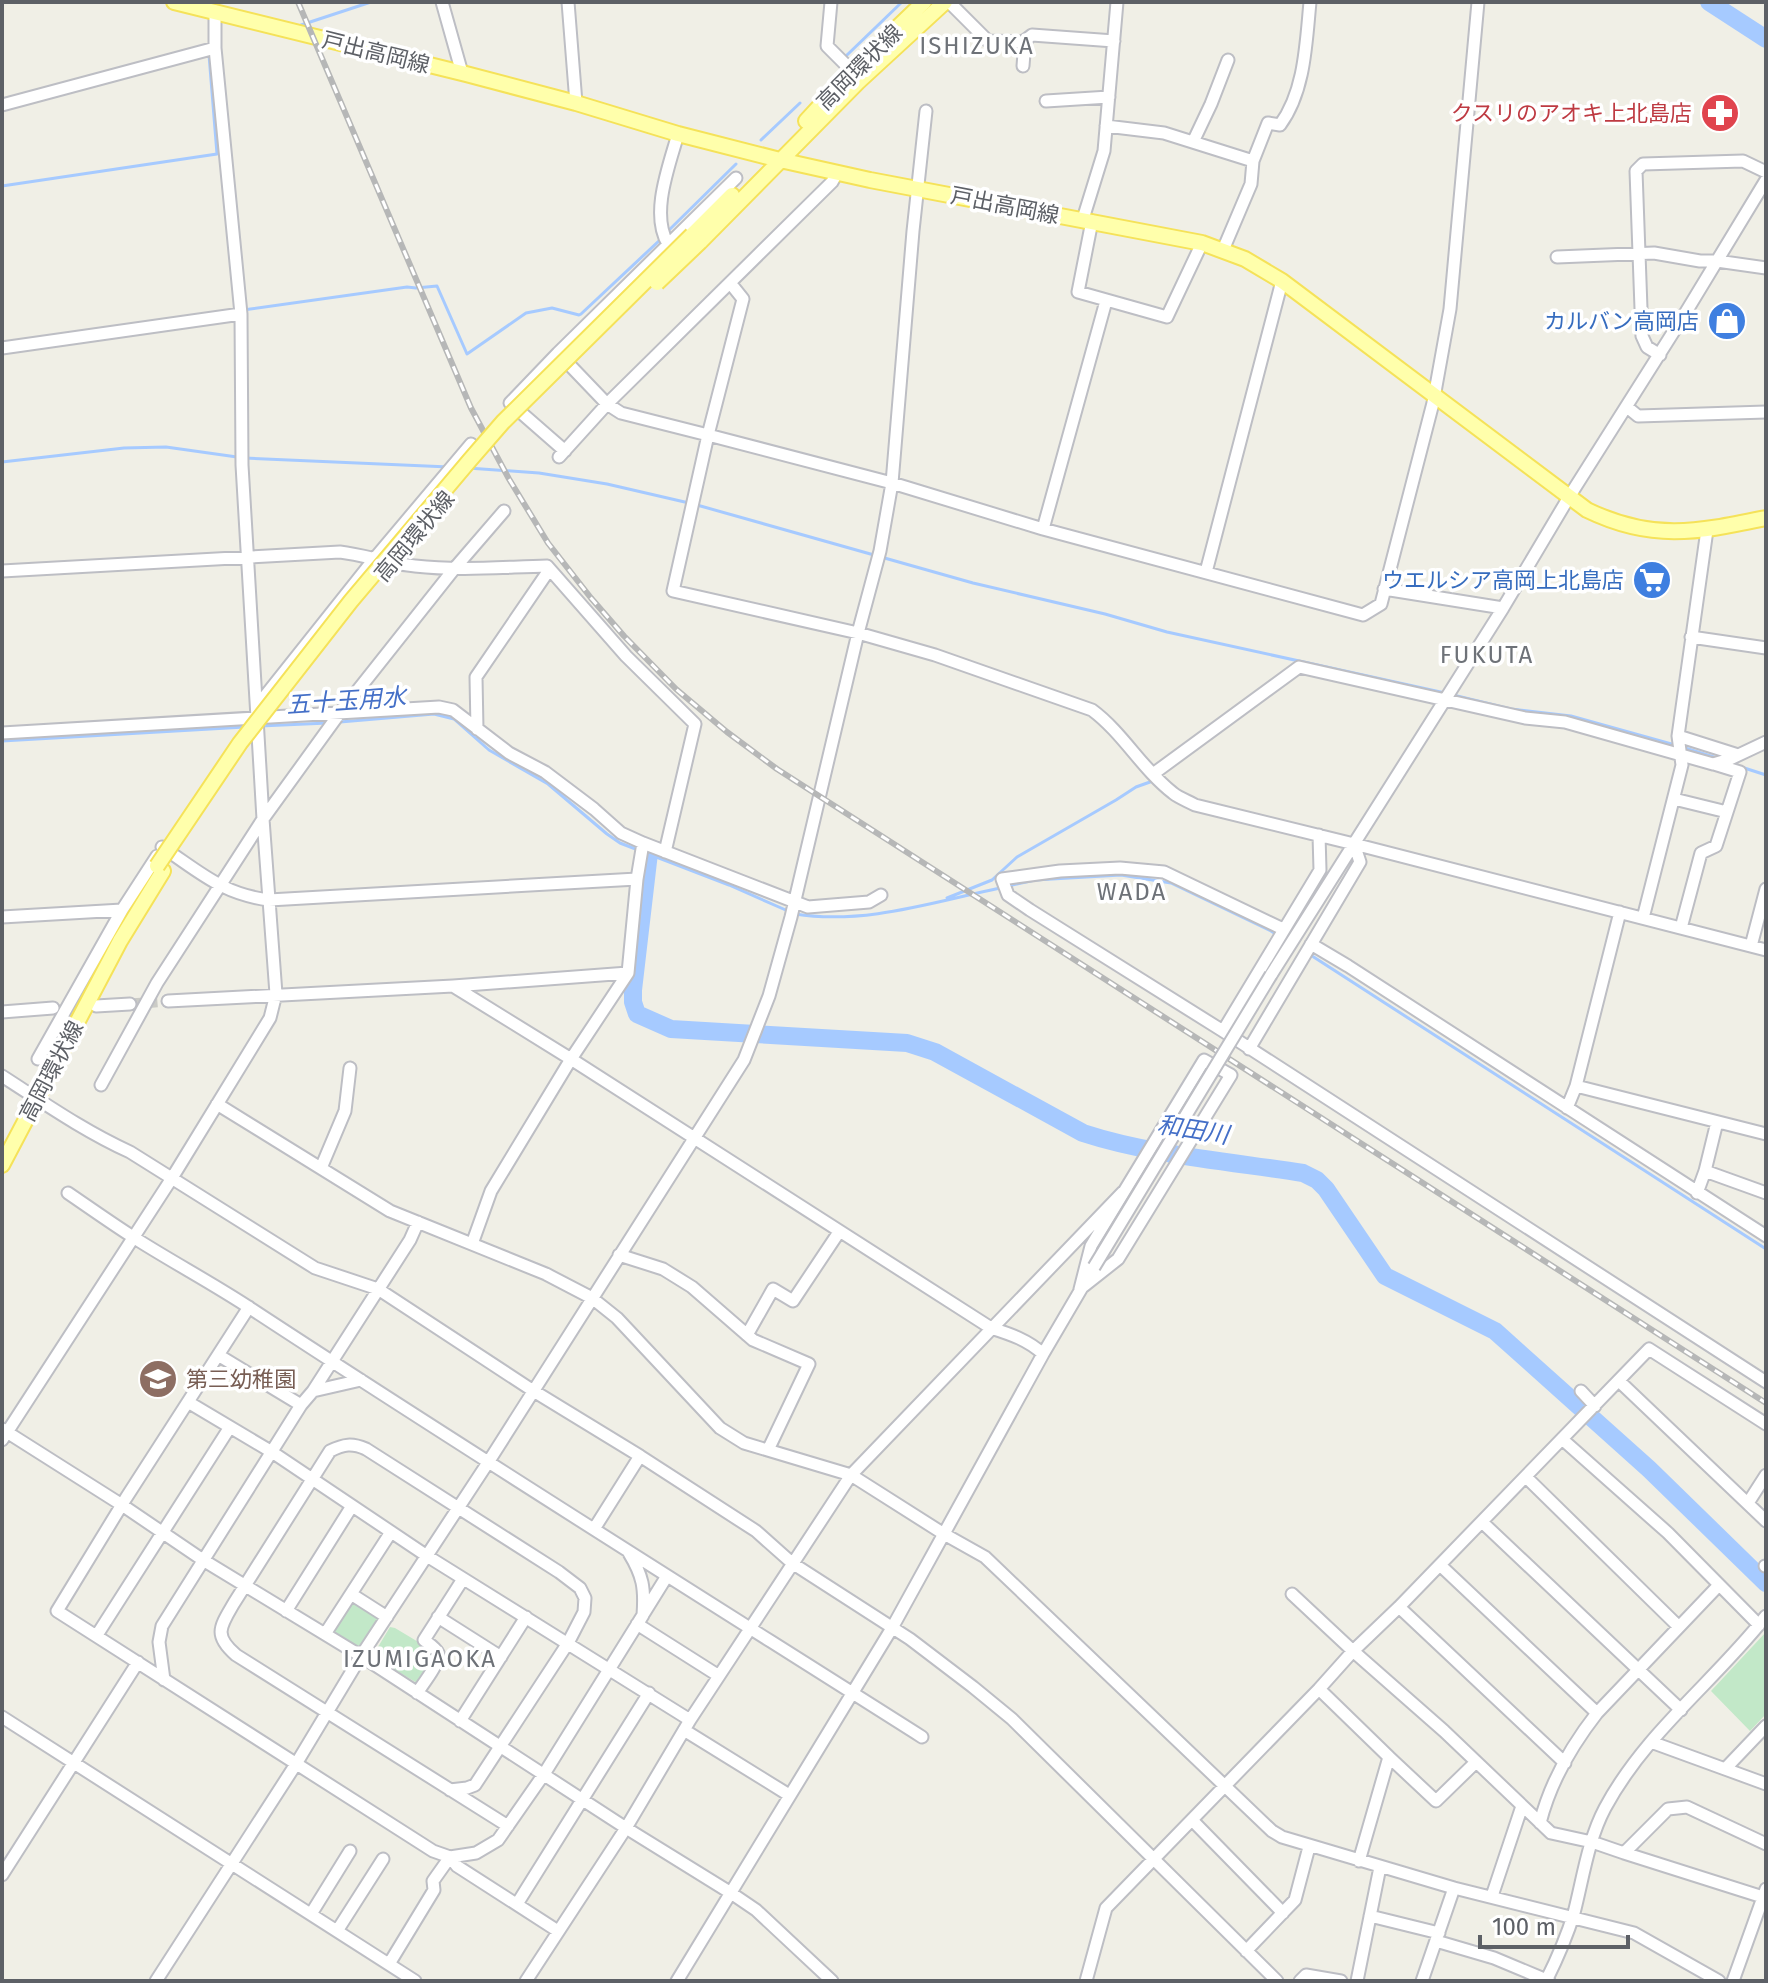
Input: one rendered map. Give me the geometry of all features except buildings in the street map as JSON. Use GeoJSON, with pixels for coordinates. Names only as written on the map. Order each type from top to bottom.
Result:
{"type":"FeatureCollection","features":[{"type":"Feature","properties":{"kind":"main road","name":"戸出高岡線"},"geometry":{"type":"LineString","coordinates":[[174,2],[462,73],[775,159],[1202,243],[1245,259],[1282,281],[1587,510],[1612,522],[1680,532],[1766,518]]}},
{"type":"Feature","properties":{"kind":"main road","name":"高岡環状線"},"geometry":{"type":"LineString","coordinates":[[775,159],[852,71],[924,2]]}},
{"type":"Feature","properties":{"kind":"main road","name":"高岡環状線"},"geometry":{"type":"LineString","coordinates":[[3,1155],[130,911],[240,743],[351,601],[514,411],[696,239],[775,159],[947,2]]}},
{"type":"Feature","properties":{"kind":"street"},"geometry":{"type":"LineString","coordinates":[[442,2],[462,73]]}},
{"type":"Feature","properties":{"kind":"street"},"geometry":{"type":"LineString","coordinates":[[568,2],[576,103]]}},
{"type":"Feature","properties":{"kind":"street"},"geometry":{"type":"LineString","coordinates":[[831,2],[827,46],[852,71]]}},
{"type":"Feature","properties":{"kind":"street"},"geometry":{"type":"LineString","coordinates":[[947,2],[988,41],[1023,42],[1032,35],[1114,41]]}},
{"type":"Feature","properties":{"kind":"street"},"geometry":{"type":"LineString","coordinates":[[1117,2],[1104,151],[1087,220],[1078,292],[1167,317],[1202,243]]}},
{"type":"Feature","properties":{"kind":"street"},"geometry":{"type":"LineString","coordinates":[[1223,250],[1251,184],[1253,161],[1268,123],[1280,125],[1289,112],[1302,72],[1310,2]]}},
{"type":"Feature","properties":{"kind":"street"},"geometry":{"type":"LineString","coordinates":[[558,353],[607,404],[621,413],[892,483],[1043,529],[1363,615],[1381,604],[1435,394],[1450,309],[1478,2]]}},
{"type":"Feature","properties":{"kind":"street"},"geometry":{"type":"LineString","coordinates":[[215,11],[215,48],[241,314],[242,465],[249,557],[252,721],[276,994],[270,1018],[172,1178],[4,1434],[122,1505],[203,1560],[361,1656],[731,1893],[756,1910],[832,1981]]}},
{"type":"Feature","properties":{"kind":"street"},"geometry":{"type":"LineString","coordinates":[[1023,66],[1025,40]]}},
{"type":"Feature","properties":{"kind":"street"},"geometry":{"type":"LineString","coordinates":[[2,105],[215,48]]}},
{"type":"Feature","properties":{"kind":"street"},"geometry":{"type":"LineString","coordinates":[[1193,142],[1228,60]]}},
{"type":"Feature","properties":{"kind":"street"},"geometry":{"type":"LineString","coordinates":[[1046,101],[1109,97]]}},
{"type":"Feature","properties":{"kind":"street"},"geometry":{"type":"LineString","coordinates":[[156,1981],[749,1048],[769,996],[793,909],[878,556],[892,483],[926,111]]}},
{"type":"Feature","properties":{"kind":"street"},"geometry":{"type":"LineString","coordinates":[[1106,126],[1164,133],[1253,161]]}},
{"type":"Feature","properties":{"kind":"street"},"geometry":{"type":"LineString","coordinates":[[668,244],[662,230],[660,204],[678,134]]}},
{"type":"Feature","properties":{"kind":"street"},"geometry":{"type":"LineString","coordinates":[[1660,355],[1647,347],[1642,336],[1636,171],[1643,164],[1743,161],[1766,172]]}},
{"type":"Feature","properties":{"kind":"street"},"geometry":{"type":"LineString","coordinates":[[736,178],[510,403],[562,454],[607,404],[731,284],[832,182],[837,173]]}},
{"type":"Feature","properties":{"kind":"street"},"geometry":{"type":"LineString","coordinates":[[677,1981],[892,1628],[1080,1289],[1271,975],[1503,608],[1766,180]]}},
{"type":"Feature","properties":{"kind":"street"},"geometry":{"type":"LineString","coordinates":[[1557,257],[1654,253],[1766,268]]}},
{"type":"Feature","properties":{"kind":"street"},"geometry":{"type":"LineString","coordinates":[[1206,572],[1282,281]]}},
{"type":"Feature","properties":{"kind":"street"},"geometry":{"type":"LineString","coordinates":[[731,284],[743,299],[673,591],[858,633],[935,655],[1092,710],[1109,723],[1174,794],[1195,805],[1766,950]]}},
{"type":"Feature","properties":{"kind":"street"},"geometry":{"type":"LineString","coordinates":[[1043,529],[1106,301]]}},
{"type":"Feature","properties":{"kind":"street"},"geometry":{"type":"LineString","coordinates":[[2,348],[241,314]]}},
{"type":"Feature","properties":{"kind":"street"},"geometry":{"type":"LineString","coordinates":[[1627,407],[1638,416],[1766,412]]}},
{"type":"Feature","properties":{"kind":"street"},"geometry":{"type":"LineString","coordinates":[[262,700],[471,444]]}},
{"type":"Feature","properties":{"kind":"street"},"geometry":{"type":"LineString","coordinates":[[101,1085],[157,983],[263,819],[339,714],[504,511]]}},
{"type":"Feature","properties":{"kind":"street"},"geometry":{"type":"LineString","coordinates":[[1643,918],[1682,765],[1678,745],[1707,530]]}},
{"type":"Feature","properties":{"kind":"street"},"geometry":{"type":"LineString","coordinates":[[2,571],[340,552],[411,566],[454,569],[547,566]]}},
{"type":"Feature","properties":{"kind":"street"},"geometry":{"type":"LineString","coordinates":[[477,729],[476,677],[547,573],[547,566]]}},
{"type":"Feature","properties":{"kind":"street"},"geometry":{"type":"LineString","coordinates":[[547,566],[626,656],[695,724],[665,852]]}},
{"type":"Feature","properties":{"kind":"street"},"geometry":{"type":"LineString","coordinates":[[1384,589],[1503,608]]}},
{"type":"Feature","properties":{"kind":"street"},"geometry":{"type":"LineString","coordinates":[[1691,637],[1766,648]]}},
{"type":"Feature","properties":{"kind":"street"},"geometry":{"type":"LineString","coordinates":[[1153,774],[1299,667],[1525,718],[1565,722],[1678,745],[1725,760],[1740,772],[1716,846],[1701,853],[1681,928]]}},
{"type":"Feature","properties":{"kind":"street"},"geometry":{"type":"LineString","coordinates":[[2,733],[252,721],[439,707],[453,710],[509,753],[545,772],[642,850],[665,852],[793,909],[869,902],[881,895]]}},
{"type":"Feature","properties":{"kind":"street"},"geometry":{"type":"LineString","coordinates":[[38,1059],[122,910],[162,847],[252,721]]}},
{"type":"Feature","properties":{"kind":"street"},"geometry":{"type":"LineString","coordinates":[[1678,745],[1725,760],[1766,742]]}},
{"type":"Feature","properties":{"kind":"street"},"geometry":{"type":"LineString","coordinates":[[1674,799],[1727,812]]}},
{"type":"Feature","properties":{"kind":"street"},"geometry":{"type":"LineString","coordinates":[[1223,1031],[1320,870],[1319,835]]}},
{"type":"Feature","properties":{"kind":"street"},"geometry":{"type":"LineString","coordinates":[[1249,1049],[1360,862],[1354,844]]}},
{"type":"Feature","properties":{"kind":"street"},"geometry":{"type":"LineString","coordinates":[[162,847],[220,886],[248,898],[269,900],[637,879]]}},
{"type":"Feature","properties":{"kind":"street"},"geometry":{"type":"LineString","coordinates":[[472,1244],[491,1191],[571,1059],[628,973],[642,850]]}},
{"type":"Feature","properties":{"kind":"street"},"geometry":{"type":"LineString","coordinates":[[1283,930],[1164,872],[1120,868],[1060,871],[1002,879],[1008,895],[1766,1382]]}},
{"type":"Feature","properties":{"kind":"street"},"geometry":{"type":"LineString","coordinates":[[1751,946],[1766,889]]}},
{"type":"Feature","properties":{"kind":"street"},"geometry":{"type":"LineString","coordinates":[[2,917],[122,910]]}},
{"type":"Feature","properties":{"kind":"street"},"geometry":{"type":"LineString","coordinates":[[1567,1108],[1576,1086],[1620,912]]}},
{"type":"Feature","properties":{"kind":"street"},"geometry":{"type":"LineString","coordinates":[[1310,946],[1348,966],[1766,1236]]}},
{"type":"Feature","properties":{"kind":"street"},"geometry":{"type":"LineString","coordinates":[[168,1001],[628,973]]}},
{"type":"Feature","properties":{"kind":"street"},"geometry":{"type":"LineString","coordinates":[[1257,974],[1284,990]]}},
{"type":"Feature","properties":{"kind":"street"},"geometry":{"type":"LineString","coordinates":[[453,986],[991,1328],[1032,1344],[1043,1354]]}},
{"type":"Feature","properties":{"kind":"street"},"geometry":{"type":"LineString","coordinates":[[96,1006],[130,1004]]}},
{"type":"Feature","properties":{"kind":"street"},"geometry":{"type":"LineString","coordinates":[[2,1012],[53,1008]]}},
{"type":"Feature","properties":{"kind":"street"},"geometry":{"type":"LineString","coordinates":[[1204,1060],[1231,1075],[1118,1259],[1080,1289],[1091,1246],[1204,1060]]}},
{"type":"Feature","properties":{"kind":"street"},"geometry":{"type":"LineString","coordinates":[[321,1168],[345,1111],[350,1068]]}},
{"type":"Feature","properties":{"kind":"street"},"geometry":{"type":"LineString","coordinates":[[2,1076],[315,1268],[378,1289],[756,1531],[792,1563],[910,1639],[1012,1719],[1277,1981]]}},
{"type":"Feature","properties":{"kind":"street"},"geometry":{"type":"LineString","coordinates":[[1576,1086],[1766,1134]]}},
{"type":"Feature","properties":{"kind":"street"},"geometry":{"type":"LineString","coordinates":[[217,1104],[390,1211],[546,1274],[592,1298],[617,1318],[720,1428],[744,1443],[851,1475],[985,1557],[1272,1831],[1282,1837],[1454,1888],[1634,1933],[1719,1981]]}},
{"type":"Feature","properties":{"kind":"street"},"geometry":{"type":"LineString","coordinates":[[1697,1193],[1717,1122]]}},
{"type":"Feature","properties":{"kind":"street"},"geometry":{"type":"LineString","coordinates":[[1705,1171],[1766,1193]]}},
{"type":"Feature","properties":{"kind":"street"},"geometry":{"type":"LineString","coordinates":[[526,1981],[626,1828],[687,1725],[851,1475],[1123,1192]]}},
{"type":"Feature","properties":{"kind":"street"},"geometry":{"type":"LineString","coordinates":[[68,1193],[922,1737]]}},
{"type":"Feature","properties":{"kind":"street"},"geometry":{"type":"LineString","coordinates":[[164,1680],[159,1642],[162,1626],[301,1405],[410,1240],[418,1222]]}},
{"type":"Feature","properties":{"kind":"street"},"geometry":{"type":"LineString","coordinates":[[747,1335],[773,1289],[793,1301],[839,1232]]}},
{"type":"Feature","properties":{"kind":"street"},"geometry":{"type":"LineString","coordinates":[[619,1255],[663,1269],[692,1287],[753,1340],[809,1364],[768,1450]]}},
{"type":"Feature","properties":{"kind":"street"},"geometry":{"type":"LineString","coordinates":[[249,1307],[57,1611],[164,1680],[433,1851],[450,1857],[476,1853],[498,1840],[544,1774],[667,1576]]}},
{"type":"Feature","properties":{"kind":"street"},"geometry":{"type":"LineString","coordinates":[[1086,1981],[1106,1908],[1649,1349],[1766,1424]]}},
{"type":"Feature","properties":{"kind":"street"},"geometry":{"type":"LineString","coordinates":[[218,1355],[301,1405]]}},
{"type":"Feature","properties":{"kind":"street"},"geometry":{"type":"LineString","coordinates":[[313,1391],[361,1380]]}},
{"type":"Feature","properties":{"kind":"street"},"geometry":{"type":"LineString","coordinates":[[1619,1381],[1766,1521]]}},
{"type":"Feature","properties":{"kind":"street"},"geometry":{"type":"LineString","coordinates":[[1581,1391],[1595,1406]]}},
{"type":"Feature","properties":{"kind":"street"},"geometry":{"type":"LineString","coordinates":[[188,1402],[272,1452],[463,1579],[649,1693],[687,1725],[789,1795]]}},
{"type":"Feature","properties":{"kind":"street"},"geometry":{"type":"LineString","coordinates":[[97,1635],[230,1427]]}},
{"type":"Feature","properties":{"kind":"street"},"geometry":{"type":"LineString","coordinates":[[1370,1916],[1437,1937],[1547,1981],[1572,1917],[1603,1811],[1617,1787],[1651,1742],[1762,1620],[1719,1585],[1668,1533],[1562,1439]]}},
{"type":"Feature","properties":{"kind":"street"},"geometry":{"type":"LineString","coordinates":[[450,1790],[475,1785],[568,1643],[584,1612],[585,1598],[580,1588],[559,1572],[356,1445],[343,1444],[330,1451],[223,1621],[220,1635],[224,1644],[236,1655],[450,1790],[508,1826]]}},
{"type":"Feature","properties":{"kind":"street"},"geometry":{"type":"LineString","coordinates":[[594,1529],[640,1456]]}},
{"type":"Feature","properties":{"kind":"street"},"geometry":{"type":"LineString","coordinates":[[1748,1503],[1766,1475]]}},
{"type":"Feature","properties":{"kind":"street"},"geometry":{"type":"LineString","coordinates":[[1526,1477],[1679,1627]]}},
{"type":"Feature","properties":{"kind":"street"},"geometry":{"type":"LineString","coordinates":[[286,1611],[352,1506]]}},
{"type":"Feature","properties":{"kind":"street"},"geometry":{"type":"LineString","coordinates":[[1482,1522],[1681,1710]]}},
{"type":"Feature","properties":{"kind":"street"},"geometry":{"type":"LineString","coordinates":[[325,1634],[391,1532]]}},
{"type":"Feature","properties":{"kind":"street"},"geometry":{"type":"LineString","coordinates":[[626,1549],[640,1571],[645,1592],[640,1619]]}},
{"type":"Feature","properties":{"kind":"street"},"geometry":{"type":"LineString","coordinates":[[1440,1565],[1597,1713]]}},
{"type":"Feature","properties":{"kind":"street"},"geometry":{"type":"LineString","coordinates":[[417,1693],[439,1656],[437,1650],[424,1640],[463,1579]]}},
{"type":"Feature","properties":{"kind":"street"},"geometry":{"type":"LineString","coordinates":[[1540,1823],[1551,1789],[1575,1743],[1597,1713],[1719,1585]]}},
{"type":"Feature","properties":{"kind":"street"},"geometry":{"type":"LineString","coordinates":[[351,1594],[387,1617]]}},
{"type":"Feature","properties":{"kind":"street"},"geometry":{"type":"LineString","coordinates":[[1292,1594],[1551,1833],[1592,1842],[1765,1895],[1733,1981]]}},
{"type":"Feature","properties":{"kind":"street"},"geometry":{"type":"LineString","coordinates":[[1399,1607],[1565,1763]]}},
{"type":"Feature","properties":{"kind":"street"},"geometry":{"type":"LineString","coordinates":[[438,1617],[501,1657]]}},
{"type":"Feature","properties":{"kind":"street"},"geometry":{"type":"LineString","coordinates":[[460,1721],[526,1617]]}},
{"type":"Feature","properties":{"kind":"street"},"geometry":{"type":"LineString","coordinates":[[640,1619],[719,1676]]}},
{"type":"Feature","properties":{"kind":"street"},"geometry":{"type":"LineString","coordinates":[[2,1875],[138,1662]]}},
{"type":"Feature","properties":{"kind":"street"},"geometry":{"type":"LineString","coordinates":[[1319,1689],[1436,1801],[1476,1762]]}},
{"type":"Feature","properties":{"kind":"street"},"geometry":{"type":"LineString","coordinates":[[517,1904],[649,1693]]}},
{"type":"Feature","properties":{"kind":"street"},"geometry":{"type":"LineString","coordinates":[[2,1717],[415,1981]]}},
{"type":"Feature","properties":{"kind":"street"},"geometry":{"type":"LineString","coordinates":[[1725,1769],[1766,1726]]}},
{"type":"Feature","properties":{"kind":"street"},"geometry":{"type":"LineString","coordinates":[[1651,1742],[1766,1784]]}},
{"type":"Feature","properties":{"kind":"street"},"geometry":{"type":"LineString","coordinates":[[1359,1861],[1389,1757]]}},
{"type":"Feature","properties":{"kind":"street"},"geometry":{"type":"LineString","coordinates":[[1492,1896],[1522,1806]]}},
{"type":"Feature","properties":{"kind":"street"},"geometry":{"type":"LineString","coordinates":[[1624,1853],[1668,1809],[1687,1807],[1766,1844]]}},
{"type":"Feature","properties":{"kind":"street"},"geometry":{"type":"LineString","coordinates":[[1192,1820],[1283,1913]]}},
{"type":"Feature","properties":{"kind":"street"},"geometry":{"type":"LineString","coordinates":[[1246,1951],[1295,1900],[1309,1847]]}},
{"type":"Feature","properties":{"kind":"street"},"geometry":{"type":"LineString","coordinates":[[311,1914],[350,1851]]}},
{"type":"Feature","properties":{"kind":"street"},"geometry":{"type":"LineString","coordinates":[[450,1857],[457,1866],[558,1931]]}},
{"type":"Feature","properties":{"kind":"street"},"geometry":{"type":"LineString","coordinates":[[389,1964],[434,1890],[433,1881],[450,1857]]}},
{"type":"Feature","properties":{"kind":"street"},"geometry":{"type":"LineString","coordinates":[[337,1931],[383,1859]]}},
{"type":"Feature","properties":{"kind":"street"},"geometry":{"type":"LineString","coordinates":[[1357,1981],[1380,1867]]}},
{"type":"Feature","properties":{"kind":"street"},"geometry":{"type":"LineString","coordinates":[[1422,1981],[1454,1888]]}},
{"type":"Feature","properties":{"kind":"street"},"geometry":{"type":"LineString","coordinates":[[1300,1981],[1306,1975],[1341,1981]]}},
{"type":"Feature","properties":{"kind":"green space"},"geometry":{"type":"Polygon","coordinates":[[[357,1601],[381,1617],[365,1644],[358,1647],[335,1633],[335,1626],[351,1602],[357,1601]]]}},
{"type":"Feature","properties":{"kind":"green space"},"geometry":{"type":"Polygon","coordinates":[[[390,1627],[435,1652],[436,1658],[417,1683],[377,1659],[375,1652],[390,1627]]]}},
{"type":"Feature","properties":{"kind":"green space"},"geometry":{"type":"Polygon","coordinates":[[[1766,1632],[1766,1714],[1750,1731],[1711,1691],[1766,1632]]]}},
{"type":"Feature","properties":{"kind":"waterway"},"geometry":{"type":"LineString","coordinates":[[301,25],[371,2]]}},
{"type":"Feature","properties":{"kind":"waterway"},"geometry":{"type":"LineString","coordinates":[[847,55],[902,2]]}},
{"type":"Feature","properties":{"kind":"waterway"},"geometry":{"type":"LineString","coordinates":[[1709,2],[1766,39]]}},
{"type":"Feature","properties":{"kind":"waterway"},"geometry":{"type":"LineString","coordinates":[[2,186],[217,154],[211,54]]}},
{"type":"Feature","properties":{"kind":"waterway"},"geometry":{"type":"LineString","coordinates":[[761,140],[800,103]]}},
{"type":"Feature","properties":{"kind":"waterway"},"geometry":{"type":"LineString","coordinates":[[666,233],[736,164]]}},
{"type":"Feature","properties":{"kind":"waterway"},"geometry":{"type":"LineString","coordinates":[[243,310],[407,287],[437,286],[467,354],[526,313],[552,308],[581,314],[661,239]]}},
{"type":"Feature","properties":{"kind":"waterway"},"geometry":{"type":"LineString","coordinates":[[2,462],[124,448],[166,447],[237,457]]}},
{"type":"Feature","properties":{"kind":"waterway"},"geometry":{"type":"LineString","coordinates":[[244,458],[449,467]]}},
{"type":"Feature","properties":{"kind":"waterway"},"geometry":{"type":"LineString","coordinates":[[468,468],[539,473],[607,484],[689,503]]}},
{"type":"Feature","properties":{"kind":"waterway"},"geometry":{"type":"LineString","coordinates":[[697,505],[874,555]]}},
{"type":"Feature","properties":{"kind":"waterway"},"geometry":{"type":"LineString","coordinates":[[881,557],[1167,632],[1445,693]]}},
{"type":"Feature","properties":{"kind":"waterway"},"geometry":{"type":"LineString","coordinates":[[1453,695],[1511,709],[1571,716],[1675,745]]}},
{"type":"Feature","properties":{"kind":"waterway","name":"五十玉用水"},"geometry":{"type":"LineString","coordinates":[[340,722],[434,714],[454,719],[489,750],[548,784],[620,843],[788,911]]}},
{"type":"Feature","properties":{"kind":"waterway","name":"五十玉用水"},"geometry":{"type":"LineString","coordinates":[[260,726],[328,723]]}},
{"type":"Feature","properties":{"kind":"waterway","name":"五十玉用水"},"geometry":{"type":"LineString","coordinates":[[2,741],[245,727]]}},
{"type":"Feature","properties":{"kind":"waterway"},"geometry":{"type":"LineString","coordinates":[[1682,747],[1717,758]]}},
{"type":"Feature","properties":{"kind":"waterway"},"geometry":{"type":"LineString","coordinates":[[1732,764],[1766,775]]}},
{"type":"Feature","properties":{"kind":"waterway"},"geometry":{"type":"LineString","coordinates":[[947,898],[992,880],[1017,857],[1136,787],[1150,782]]}},
{"type":"Feature","properties":{"kind":"waterway","name":"和田川"},"geometry":{"type":"LineString","coordinates":[[649,853],[633,990],[637,1014],[671,1029],[907,1043],[935,1052],[1083,1133],[1164,1152],[1303,1173],[1317,1180],[1385,1276],[1495,1331],[1649,1469],[1766,1583]]}},
{"type":"Feature","properties":{"kind":"waterway"},"geometry":{"type":"LineString","coordinates":[[1008,886],[1035,880],[1121,875],[1171,883],[1288,942]]}},
{"type":"Feature","properties":{"kind":"waterway"},"geometry":{"type":"LineString","coordinates":[[795,914],[821,917],[873,914],[1000,888]]}},
{"type":"Feature","properties":{"kind":"waterway"},"geometry":{"type":"LineString","coordinates":[[1309,954],[1766,1249]]}},
{"type":"Feature","properties":{"kind":"tunnel"},"geometry":{"type":"LineString","coordinates":[[130,1004],[168,1001]]}},
{"type":"Feature","properties":{"kind":"railway"},"geometry":{"type":"LineString","coordinates":[[298,2],[471,408],[509,479],[548,543],[591,598],[676,689],[777,769],[1766,1403]]}},
{"type":"Feature","properties":{"kind":"place","name":"クスリのアオキ上北島店"},"geometry":{"type":"Point","coordinates":[1720,113]}},
{"type":"Feature","properties":{"kind":"place","name":"カルバン高岡店"},"geometry":{"type":"Point","coordinates":[1727,321]}},
{"type":"Feature","properties":{"kind":"place","name":"ウエルシア高岡上北島店"},"geometry":{"type":"Point","coordinates":[1652,580]}},
{"type":"Feature","properties":{"kind":"place","name":"第三幼稚園"},"geometry":{"type":"Point","coordinates":[158,1379]}},
{"type":"Feature","properties":{"kind":"district","name":"ISHIZUKA"},"geometry":{"type":"Point","coordinates":[977,46]}},
{"type":"Feature","properties":{"kind":"district","name":"FUKUTA"},"geometry":{"type":"Point","coordinates":[1487,655]}},
{"type":"Feature","properties":{"kind":"district","name":"WADA"},"geometry":{"type":"Point","coordinates":[1132,892]}},
{"type":"Feature","properties":{"kind":"district","name":"IZUMIGAOKA"},"geometry":{"type":"Point","coordinates":[420,1659]}}]}
